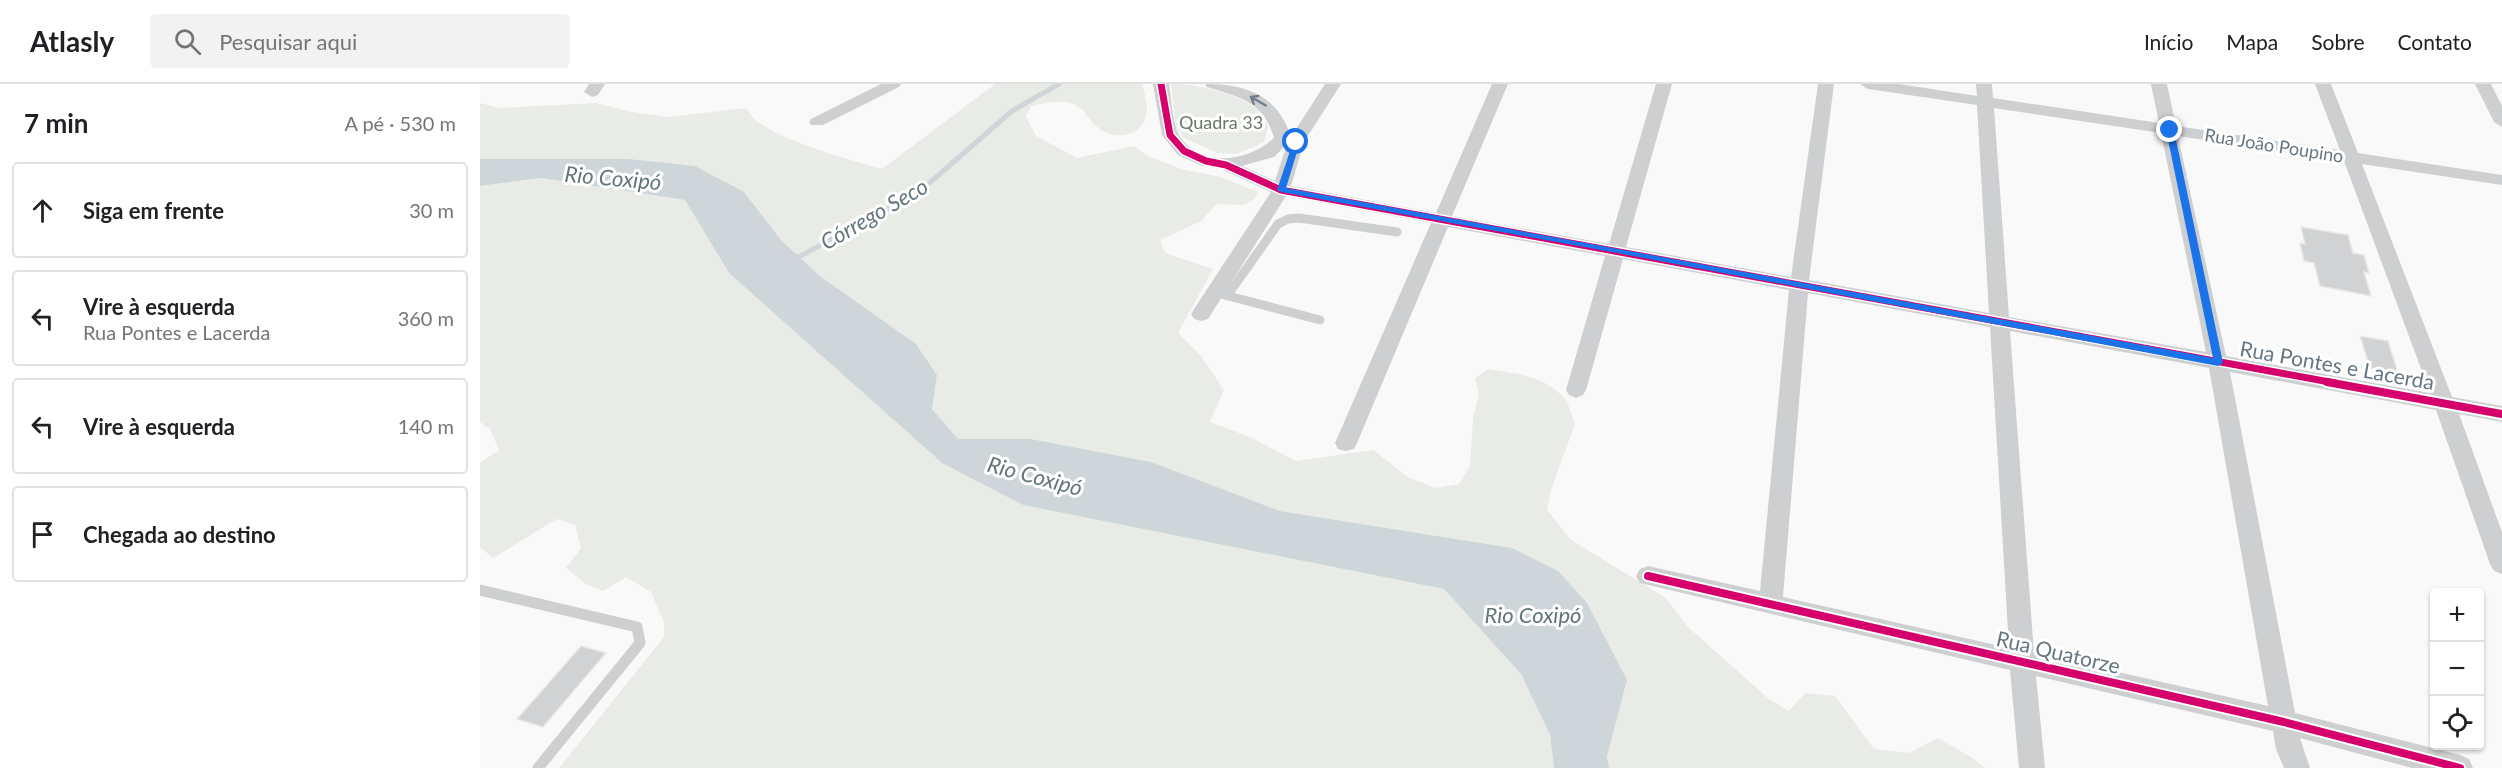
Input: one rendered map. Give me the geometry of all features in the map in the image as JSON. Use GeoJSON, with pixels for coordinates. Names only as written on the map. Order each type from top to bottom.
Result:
{"type":"FeatureCollection","features":[{"type":"Feature","properties":{"kind":"street"},"geometry":{"type":"LineString","coordinates":[[817,122],[893,84]]}},
{"type":"Feature","properties":{"kind":"street","name":"Rua Pontes e Lacerda"},"geometry":{"type":"LineString","coordinates":[[1161,84],[1170,135],[1184,151],[1206,161],[1226,165],[1281,190],[1444,218],[2502,414]]}},
{"type":"Feature","properties":{"kind":"street"},"geometry":{"type":"LineString","coordinates":[[1200,314],[1221,294],[1281,190],[1289,141],[1267,106],[1250,96],[1213,84]]}},
{"type":"Feature","properties":{"kind":"street"},"geometry":{"type":"LineString","coordinates":[[1226,165],[1268,153],[1289,141],[1333,84]]}},
{"type":"Feature","properties":{"kind":"street"},"geometry":{"type":"LineString","coordinates":[[1346,443],[1500,84]]}},
{"type":"Feature","properties":{"kind":"street"},"geometry":{"type":"LineString","coordinates":[[1576,390],[1664,84]]}},
{"type":"Feature","properties":{"kind":"street"},"geometry":{"type":"LineString","coordinates":[[1770,604],[1799,285],[1826,84]]}},
{"type":"Feature","properties":{"kind":"street","name":"Rua João Poupino"},"geometry":{"type":"LineString","coordinates":[[1868,84],[1984,93],[2170,130],[2502,180]]}},
{"type":"Feature","properties":{"kind":"street"},"geometry":{"type":"LineString","coordinates":[[2159,84],[2218,363],[2291,762]]}},
{"type":"Feature","properties":{"kind":"street"},"geometry":{"type":"LineString","coordinates":[[2323,84],[2444,403],[2502,564]]}},
{"type":"Feature","properties":{"kind":"street"},"geometry":{"type":"LineString","coordinates":[[2483,84],[2502,122]]}},
{"type":"Feature","properties":{"kind":"street"},"geometry":{"type":"LineString","coordinates":[[1984,93],[2022,663],[2032,768]]}},
{"type":"Feature","properties":{"kind":"street","name":"Rua Quatorze"},"geometry":{"type":"LineString","coordinates":[[1648,576],[2284,722],[2460,768]]}},
{"type":"Feature","properties":{"kind":"lane"},"geometry":{"type":"LineString","coordinates":[[1320,320],[1221,294],[1278,224],[1288,219],[1299,218],[1397,232]]}},
{"type":"Feature","properties":{"kind":"lane"},"geometry":{"type":"LineString","coordinates":[[480,590],[637,627],[640,643],[538,768]]}},
{"type":"Feature","properties":{"kind":"green space"},"geometry":{"type":"Polygon","coordinates":[[[995,84],[1142,84],[1147,107],[1146,118],[1139,128],[1129,134],[1117,135],[1101,130],[1081,108],[1068,103],[1052,102],[1031,106],[1026,116],[1036,136],[1077,158],[1134,146],[1148,156],[1181,169],[1221,177],[1258,192],[1255,199],[1244,205],[1217,204],[1201,221],[1160,240],[1165,253],[1213,269],[1178,333],[1200,355],[1224,390],[1210,422],[1252,438],[1296,461],[1373,450],[1408,477],[1435,488],[1459,484],[1470,466],[1473,418],[1479,395],[1475,378],[1488,369],[1519,374],[1548,384],[1564,398],[1575,424],[1551,490],[1547,510],[1571,540],[1666,598],[1688,627],[1769,699],[1789,711],[1805,693],[1835,696],[1874,749],[1909,753],[1938,738],[1985,768],[1609,768],[1607,758],[1627,680],[1512,548],[1280,511],[1151,462],[1031,439],[958,439],[932,409],[937,375],[916,344],[820,276],[781,240],[744,192],[628,159],[480,159],[480,103],[499,108],[596,103],[632,112],[669,117],[746,108],[756,121],[784,136],[882,169],[995,84]]]}},
{"type":"Feature","properties":{"kind":"green space","name":"Quadra 33"},"geometry":{"type":"Polygon","coordinates":[[[1171,84],[1217,91],[1251,105],[1260,113],[1268,127],[1264,142],[1236,154],[1218,153],[1184,138],[1176,127],[1171,84]]]}},
{"type":"Feature","properties":{"kind":"green space"},"geometry":{"type":"Polygon","coordinates":[[[541,178],[685,200],[729,273],[942,463],[1023,505],[1444,589],[1521,674],[1550,735],[1554,768],[559,768],[664,637],[664,622],[651,592],[626,577],[603,591],[586,584],[566,568],[581,548],[575,525],[557,519],[493,558],[480,547],[480,463],[499,450],[490,429],[480,422],[480,186],[541,178]]]}},
{"type":"Feature","properties":{"kind":"water","name":"Rio Coxipó"},"geometry":{"type":"Polygon","coordinates":[[[480,159],[628,159],[695,166],[744,192],[781,240],[820,276],[916,344],[937,375],[932,409],[958,439],[1031,439],[1151,462],[1280,511],[1512,548],[1558,571],[1587,603],[1627,680],[1607,757],[1609,768],[1554,768],[1550,735],[1521,674],[1444,589],[1023,505],[942,463],[729,273],[685,200],[541,178],[480,186],[480,159]]]}},
{"type":"Feature","properties":{"kind":"building"},"geometry":{"type":"Polygon","coordinates":[[[2301,227],[2348,235],[2353,253],[2364,255],[2369,273],[2364,272],[2371,296],[2320,286],[2314,263],[2304,261],[2300,243],[2305,244],[2301,227]]]}},
{"type":"Feature","properties":{"kind":"building"},"geometry":{"type":"Polygon","coordinates":[[[2360,336],[2388,341],[2398,373],[2370,368],[2360,336]]]}},
{"type":"Feature","properties":{"kind":"building"},"geometry":{"type":"Polygon","coordinates":[[[581,646],[606,653],[543,727],[517,719],[581,646]]]}},
{"type":"Feature","properties":{"kind":"waterway","name":"Córrego Seco"},"geometry":{"type":"LineString","coordinates":[[793,260],[919,192],[1012,111],[1059,84]]}},
{"type":"Feature","properties":{"kind":"cycle path"},"geometry":{"type":"LineString","coordinates":[[1161,84],[1170,135],[1184,151],[1206,161],[1226,165],[1281,190],[2502,414]]}},
{"type":"Feature","properties":{"kind":"cycle path"},"geometry":{"type":"LineString","coordinates":[[1648,576],[2284,722],[2460,768]]}},
{"type":"Feature","properties":{"kind":"route"},"geometry":{"type":"LineString","coordinates":[[1296,142],[1281,190],[1444,218],[2218,363],[2170,130]]}}]}
